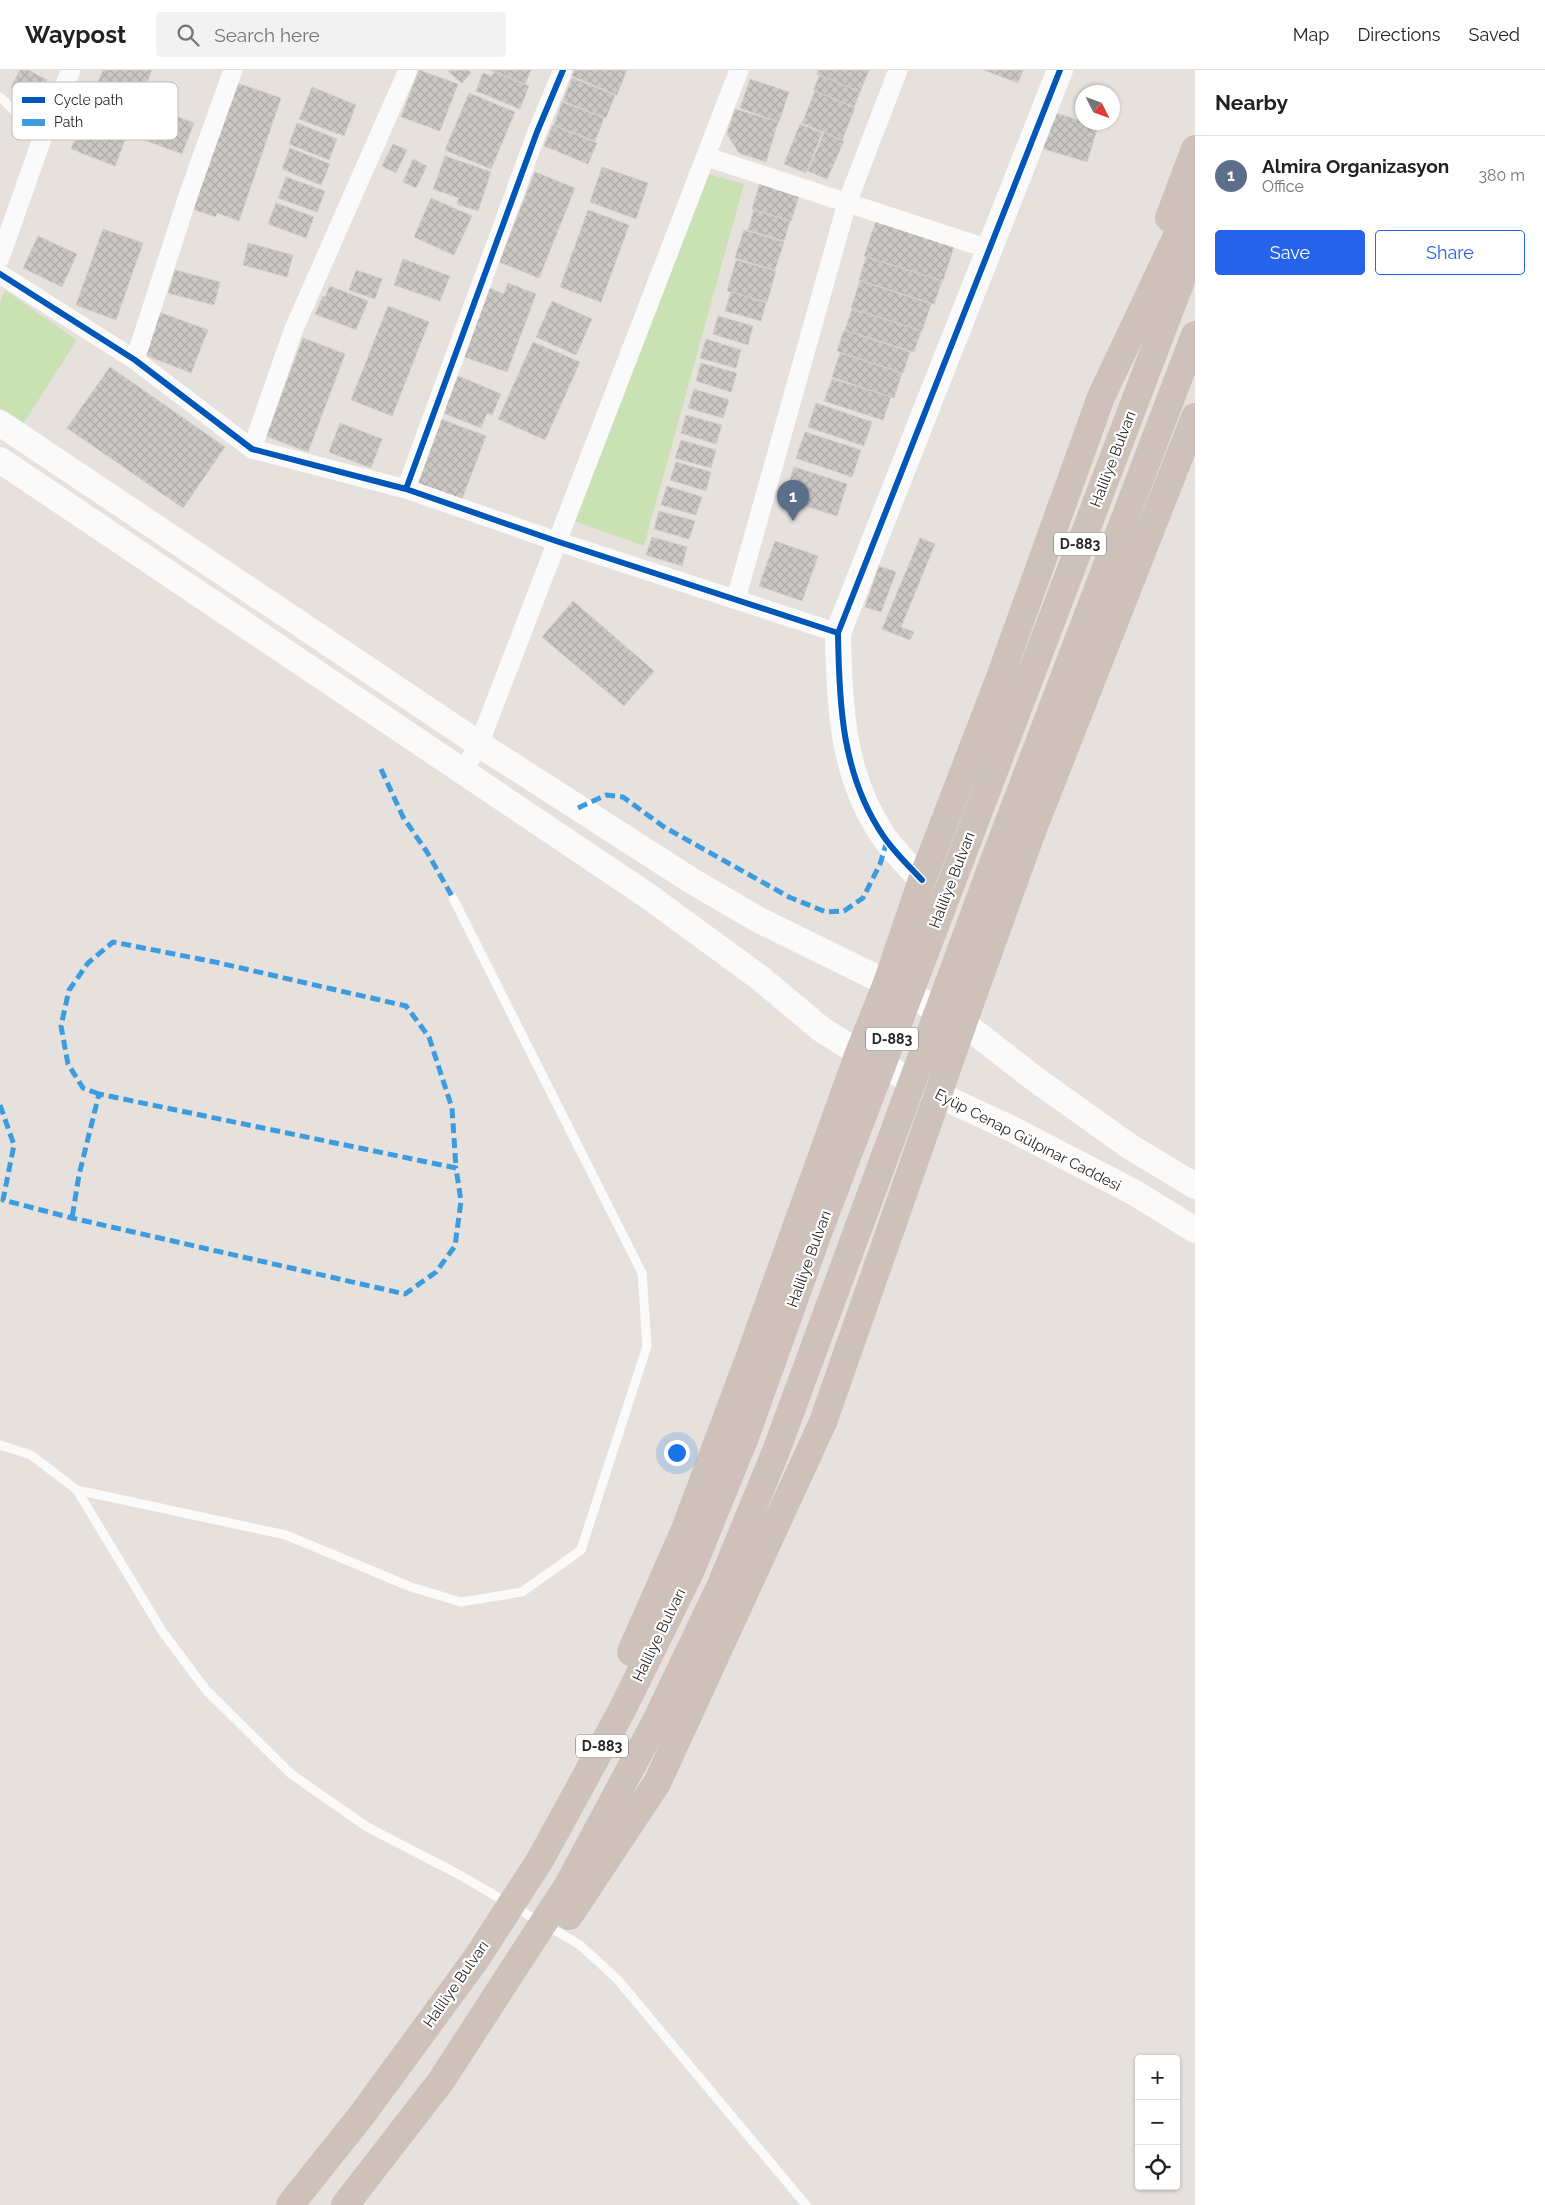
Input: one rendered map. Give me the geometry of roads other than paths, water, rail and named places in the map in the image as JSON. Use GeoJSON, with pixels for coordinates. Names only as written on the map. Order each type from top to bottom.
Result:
{"type":"FeatureCollection","features":[{"type":"Feature","properties":{"kind":"highway"},"geometry":{"type":"LineString","coordinates":[[476,1959],[538,1832],[627,1659],[684,1532],[859,1053],[887,983],[922,880],[999,680],[1101,397],[1195,149]]}},
{"type":"Feature","properties":{"kind":"highway"},"geometry":{"type":"LineString","coordinates":[[1101,397],[1195,198]]}},
{"type":"Feature","properties":{"kind":"highway","name":"Haliliye Bulvarı"},"geometry":{"type":"LineString","coordinates":[[290,2205],[361,2116],[476,1959],[540,1860],[621,1712],[690,1570],[745,1436],[818,1233],[1195,244]]}},
{"type":"Feature","properties":{"kind":"highway","name":"D-883"},"geometry":{"type":"LineString","coordinates":[[346,2205],[442,2080],[568,1884],[657,1720],[721,1585],[776,1451],[995,858],[1195,335]]}},
{"type":"Feature","properties":{"kind":"highway"},"geometry":{"type":"LineString","coordinates":[[442,2080],[540,1961],[657,1783],[823,1422],[963,1023],[1032,834],[1195,417]]}},
{"type":"Feature","properties":{"kind":"main road"},"geometry":{"type":"LineString","coordinates":[[922,880],[883,836],[866,807],[848,760],[841,717],[838,633],[1060,70]]}},
{"type":"Feature","properties":{"kind":"main road"},"geometry":{"type":"LineString","coordinates":[[0,423],[479,744],[692,881],[759,920],[963,1023],[1035,1079],[1121,1140],[1195,1186]]}},
{"type":"Feature","properties":{"kind":"main road","name":"Eyüp Cenap Gülpınar Caddesi"},"geometry":{"type":"LineString","coordinates":[[0,460],[648,896],[760,978],[821,1029],[859,1053],[938,1095],[1012,1130],[1135,1193],[1195,1230]]}},
{"type":"Feature","properties":{"kind":"street"},"geometry":{"type":"LineString","coordinates":[[66,82],[71,70]]}},
{"type":"Feature","properties":{"kind":"street"},"geometry":{"type":"LineString","coordinates":[[135,360],[188,196],[233,70]]}},
{"type":"Feature","properties":{"kind":"street"},"geometry":{"type":"LineString","coordinates":[[252,449],[294,331],[408,70]]}},
{"type":"Feature","properties":{"kind":"street"},"geometry":{"type":"LineString","coordinates":[[406,489],[537,132],[562,70]]}},
{"type":"Feature","properties":{"kind":"street"},"geometry":{"type":"LineString","coordinates":[[463,771],[479,744],[739,70]]}},
{"type":"Feature","properties":{"kind":"street"},"geometry":{"type":"LineString","coordinates":[[736,599],[847,203],[898,70]]}},
{"type":"Feature","properties":{"kind":"street"},"geometry":{"type":"LineString","coordinates":[[0,258],[42,140]]}},
{"type":"Feature","properties":{"kind":"street"},"geometry":{"type":"LineString","coordinates":[[707,157],[989,249]]}},
{"type":"Feature","properties":{"kind":"street"},"geometry":{"type":"LineString","coordinates":[[0,274],[135,360],[252,449],[406,489],[556,541],[838,633]]}},
{"type":"Feature","properties":{"kind":"lane"},"geometry":{"type":"LineString","coordinates":[[0,96],[12,108]]}},
{"type":"Feature","properties":{"kind":"lane"},"geometry":{"type":"LineString","coordinates":[[77,1490],[286,1535],[411,1587],[461,1602],[522,1592],[581,1550],[647,1346],[642,1274],[452,898]]}},
{"type":"Feature","properties":{"kind":"lane"},"geometry":{"type":"LineString","coordinates":[[0,1445],[31,1456],[77,1490],[162,1631],[206,1690],[291,1774],[367,1827],[458,1874],[580,1945],[618,1980],[806,2205]]}},
{"type":"Feature","properties":{"kind":"place","name":"Almira Organizasyon"},"geometry":{"type":"Point","coordinates":[793,521]}}]}
